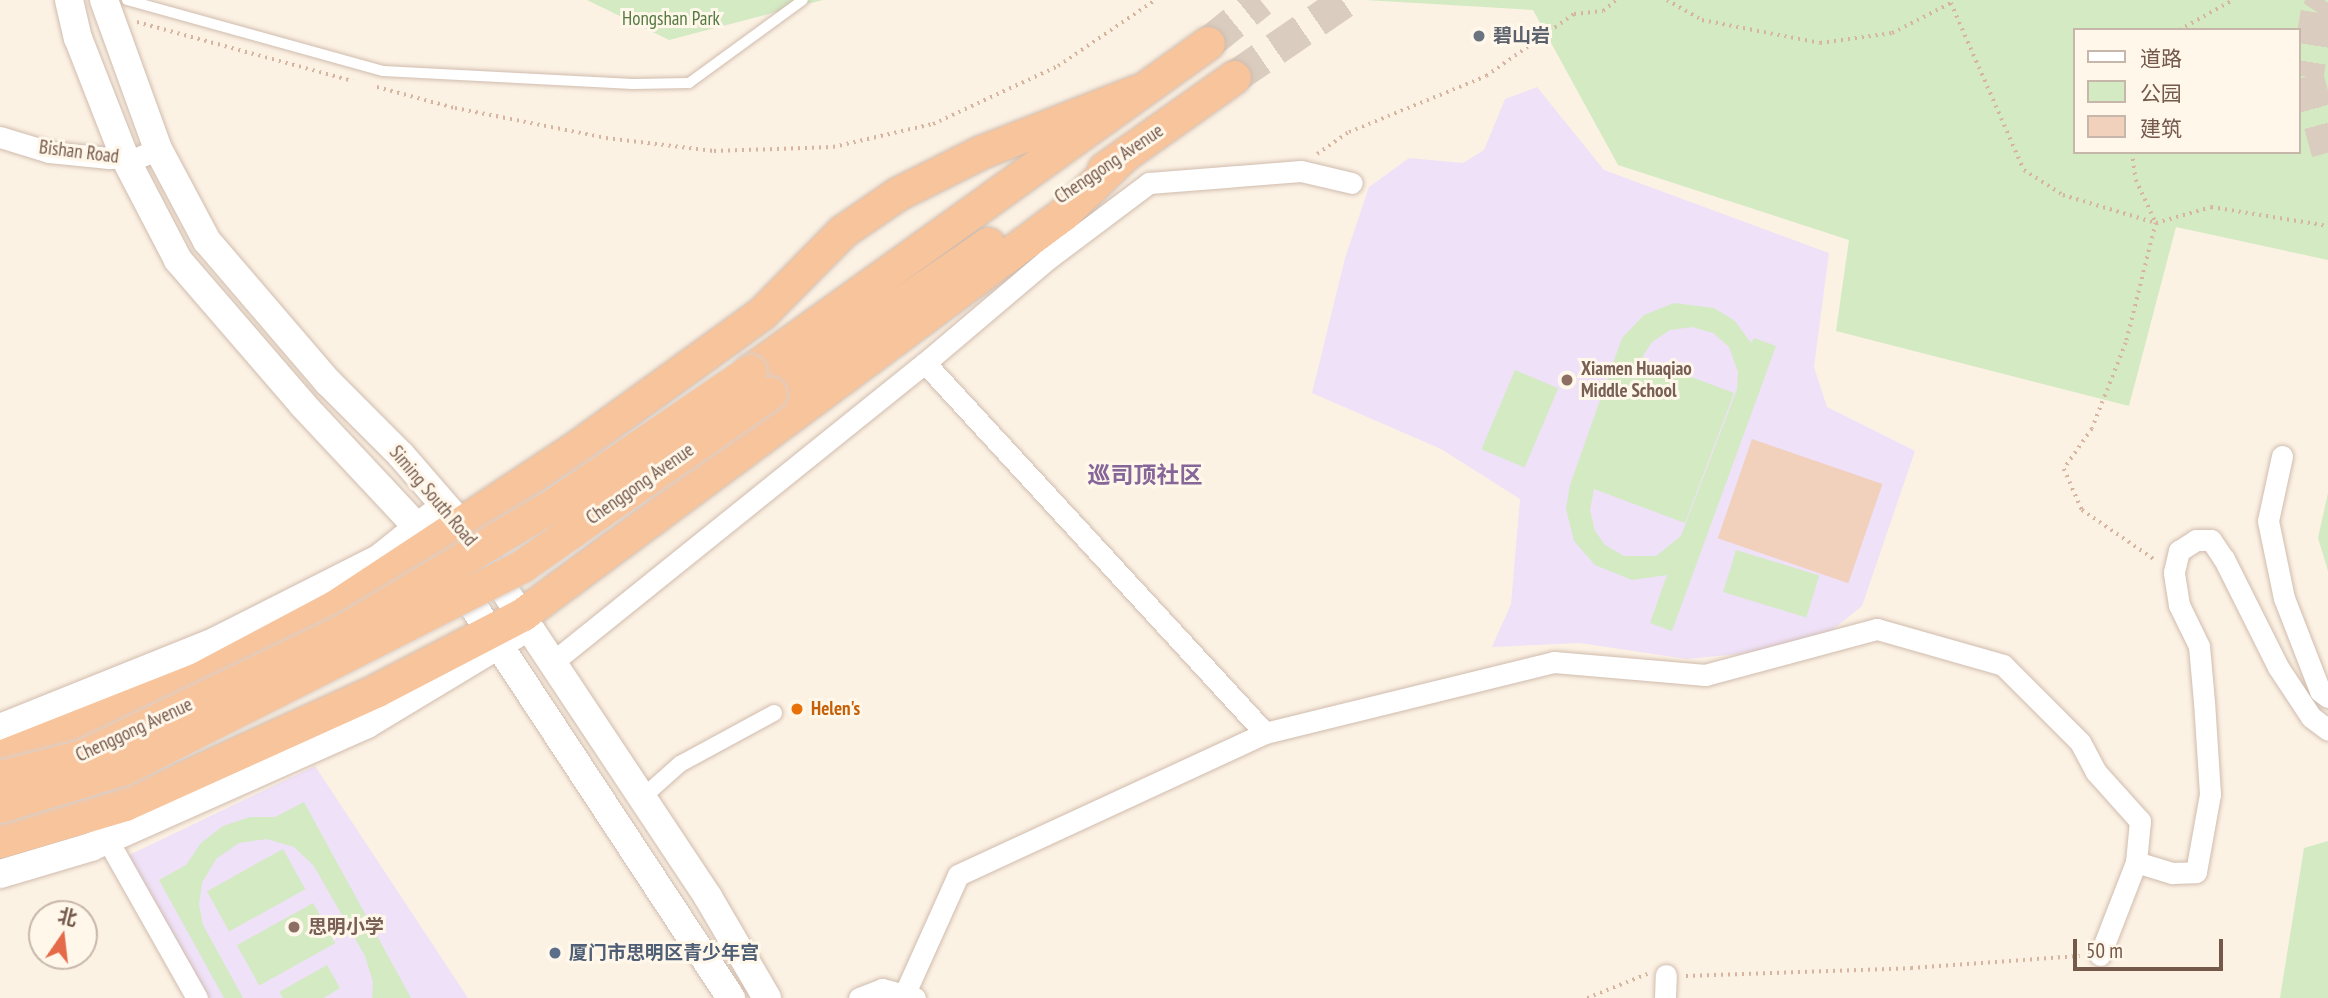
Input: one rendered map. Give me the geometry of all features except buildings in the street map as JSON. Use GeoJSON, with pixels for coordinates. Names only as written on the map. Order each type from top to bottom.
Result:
{"type":"FeatureCollection","features":[{"type":"Feature","properties":{"kind":"highway","name":"Chenggong Avenue"},"geometry":{"type":"LineString","coordinates":[[0,806],[122,769],[522,566],[1135,92],[1208,43]]}},
{"type":"Feature","properties":{"kind":"highway","name":"Chenggong Avenue"},"geometry":{"type":"LineString","coordinates":[[0,777],[83,757],[346,629],[760,382],[1122,157],[1234,77]]}},
{"type":"Feature","properties":{"kind":"highway"},"geometry":{"type":"LineString","coordinates":[[0,757],[198,679],[334,607],[452,514],[574,449],[762,313],[843,231],[897,194],[993,147],[1135,92]]}},
{"type":"Feature","properties":{"kind":"highway"},"geometry":{"type":"LineString","coordinates":[[0,841],[125,804],[527,620],[1063,214],[1122,157]]}},
{"type":"Feature","properties":{"kind":"main road","name":"Siming South Road"},"geometry":{"type":"LineString","coordinates":[[69,0],[78,38],[125,159],[178,260],[303,405],[425,535],[497,636],[731,998]]}},
{"type":"Feature","properties":{"kind":"main road","name":"Siming South Road"},"geometry":{"type":"LineString","coordinates":[[104,0],[158,149],[207,241],[328,382],[452,514],[527,620],[643,796],[767,998]]}},
{"type":"Feature","properties":{"kind":"main road"},"geometry":{"type":"LineString","coordinates":[[0,728],[216,641],[425,535]]}},
{"type":"Feature","properties":{"kind":"main road"},"geometry":{"type":"LineString","coordinates":[[0,874],[107,839],[367,724],[497,636]]}},
{"type":"Feature","properties":{"kind":"street","name":"Bishan Road"},"geometry":{"type":"LineString","coordinates":[[0,137],[49,152],[125,159],[158,149]]}},
{"type":"Feature","properties":{"kind":"street"},"geometry":{"type":"LineString","coordinates":[[554,661],[925,363],[1049,258],[1149,183],[1293,172],[1352,183]]}},
{"type":"Feature","properties":{"kind":"street"},"geometry":{"type":"LineString","coordinates":[[925,363],[1265,733]]}},
{"type":"Feature","properties":{"kind":"street"},"geometry":{"type":"LineString","coordinates":[[2282,456],[2267,521],[2284,598],[2320,691],[2328,698]]}},
{"type":"Feature","properties":{"kind":"street"},"geometry":{"type":"LineString","coordinates":[[2136,862],[2172,873],[2196,872],[2206,828],[2210,794],[2199,646],[2179,605],[2174,572],[2179,551],[2196,540],[2211,540],[2278,667],[2311,717],[2328,730]]}},
{"type":"Feature","properties":{"kind":"street"},"geometry":{"type":"LineString","coordinates":[[859,998],[882,989],[910,995],[958,875],[1265,733],[1555,662],[1705,675],[1877,629],[2003,665],[2080,742],[2096,772],[2140,821],[2136,862],[2100,955]]}},
{"type":"Feature","properties":{"kind":"street"},"geometry":{"type":"LineString","coordinates":[[643,796],[680,764],[774,713]]}},
{"type":"Feature","properties":{"kind":"street"},"geometry":{"type":"LineString","coordinates":[[107,839],[197,998]]}},
{"type":"Feature","properties":{"kind":"street"},"geometry":{"type":"LineString","coordinates":[[1665,998],[1666,975]]}},
{"type":"Feature","properties":{"kind":"lane"},"geometry":{"type":"LineString","coordinates":[[127,0],[383,71],[633,84],[689,83],[803,0]]}},
{"type":"Feature","properties":{"kind":"path"},"geometry":{"type":"LineString","coordinates":[[1293,172],[1349,132],[1486,76],[1574,14],[1604,11],[1616,0]]}},
{"type":"Feature","properties":{"kind":"path"},"geometry":{"type":"LineString","coordinates":[[1667,0],[1702,20],[1820,43],[1892,33],[1952,1],[2024,170],[2063,195],[2156,223],[2211,207],[2328,226]]}},
{"type":"Feature","properties":{"kind":"path"},"geometry":{"type":"LineString","coordinates":[[2183,28],[2233,0]]}},
{"type":"Feature","properties":{"kind":"path"},"geometry":{"type":"LineString","coordinates":[[2132,154],[2136,180],[2156,223],[2126,343],[2092,429],[2064,469],[2082,510],[2174,572]]}},
{"type":"Feature","properties":{"kind":"path"},"geometry":{"type":"LineString","coordinates":[[1587,998],[1645,974],[1911,968],[2100,955]]}},
{"type":"Feature","properties":{"kind":"shaded area","name":"Xiamen Huaqiao Middle School"},"geometry":{"type":"Polygon","coordinates":[[[1537,87],[1604,170],[1829,253],[1814,367],[1827,407],[1915,451],[1862,606],[1811,647],[1687,659],[1580,643],[1492,647],[1511,604],[1520,499],[1441,449],[1312,393],[1345,258],[1369,187],[1409,158],[1463,163],[1484,150],[1505,99],[1537,87]]]}},
{"type":"Feature","properties":{"kind":"shaded area","name":"思明小学"},"geometry":{"type":"Polygon","coordinates":[[[315,766],[468,998],[207,998],[127,856],[315,766]]]}},
{"type":"Feature","properties":{"kind":"green space","name":"Hongshan Park"},"geometry":{"type":"Polygon","coordinates":[[[587,0],[823,0],[669,40],[587,0]]]}},
{"type":"Feature","properties":{"kind":"green space"},"geometry":{"type":"Polygon","coordinates":[[[1365,0],[2328,0],[2328,260],[2176,227],[2129,406],[1836,331],[1849,240],[1618,165],[1533,10],[1365,0]]]}},
{"type":"Feature","properties":{"kind":"green space"},"geometry":{"type":"Polygon","coordinates":[[[1674,303],[1714,308],[1735,321],[1751,343],[1754,338],[1776,346],[1672,631],[1650,623],[1667,575],[1632,580],[1595,565],[1574,541],[1566,509],[1570,485],[1622,338],[1644,315],[1674,303]],[[1692,327],[1670,330],[1652,342],[1643,356],[1628,395],[1643,359],[1734,393],[1685,523],[1594,489],[1590,510],[1595,531],[1605,545],[1624,556],[1656,556],[1681,536],[1737,389],[1738,372],[1729,347],[1713,333],[1692,327]]]}},
{"type":"Feature","properties":{"kind":"green space"},"geometry":{"type":"Polygon","coordinates":[[[1515,370],[1558,388],[1525,468],[1481,449],[1515,370]]]}},
{"type":"Feature","properties":{"kind":"green space"},"geometry":{"type":"Polygon","coordinates":[[[2328,493],[2328,571],[2318,538],[2328,493]]]}},
{"type":"Feature","properties":{"kind":"green space"},"geometry":{"type":"Polygon","coordinates":[[[1736,550],[1819,575],[1806,618],[1723,592],[1736,550]]]}},
{"type":"Feature","properties":{"kind":"green space"},"geometry":{"type":"Polygon","coordinates":[[[304,802],[411,998],[372,998],[373,982],[365,956],[314,866],[294,847],[267,839],[239,843],[216,859],[202,883],[199,904],[203,925],[243,998],[224,998],[159,880],[186,865],[201,843],[223,826],[250,817],[275,817],[304,802]]]}},
{"type":"Feature","properties":{"kind":"green space"},"geometry":{"type":"Polygon","coordinates":[[[2328,841],[2328,998],[2280,998],[2304,848],[2328,841]]]}},
{"type":"Feature","properties":{"kind":"green space"},"geometry":{"type":"Polygon","coordinates":[[[283,849],[305,889],[229,931],[207,891],[283,849]]]}},
{"type":"Feature","properties":{"kind":"green space"},"geometry":{"type":"Polygon","coordinates":[[[313,903],[335,943],[259,985],[237,945],[313,903]]]}},
{"type":"Feature","properties":{"kind":"green space"},"geometry":{"type":"Polygon","coordinates":[[[327,965],[340,988],[324,998],[283,998],[279,992],[327,965]]]}},
{"type":"Feature","properties":{"kind":"tunnel"},"geometry":{"type":"LineString","coordinates":[[1208,43],[1261,0]]}},
{"type":"Feature","properties":{"kind":"tunnel"},"geometry":{"type":"LineString","coordinates":[[1234,77],[1346,0]]}},
{"type":"Feature","properties":{"kind":"tunnel"},"geometry":{"type":"LineString","coordinates":[[2325,0],[2317,12],[2307,76],[2328,152]]}},
{"type":"Feature","properties":{"kind":"place","name":"碧山岩"},"geometry":{"type":"Point","coordinates":[1479,36]}},
{"type":"Feature","properties":{"kind":"place","name":"Xiamen Huaqiao Middle School"},"geometry":{"type":"Point","coordinates":[1567,380]}},
{"type":"Feature","properties":{"kind":"place","name":"Helen's"},"geometry":{"type":"Point","coordinates":[797,709]}},
{"type":"Feature","properties":{"kind":"place","name":"思明小学"},"geometry":{"type":"Point","coordinates":[294,927]}},
{"type":"Feature","properties":{"kind":"place","name":"厦门市思明区青少年宫"},"geometry":{"type":"Point","coordinates":[555,953]}},
{"type":"Feature","properties":{"kind":"district","name":"巡司顶社区"},"geometry":{"type":"Point","coordinates":[1145,475]}}]}
